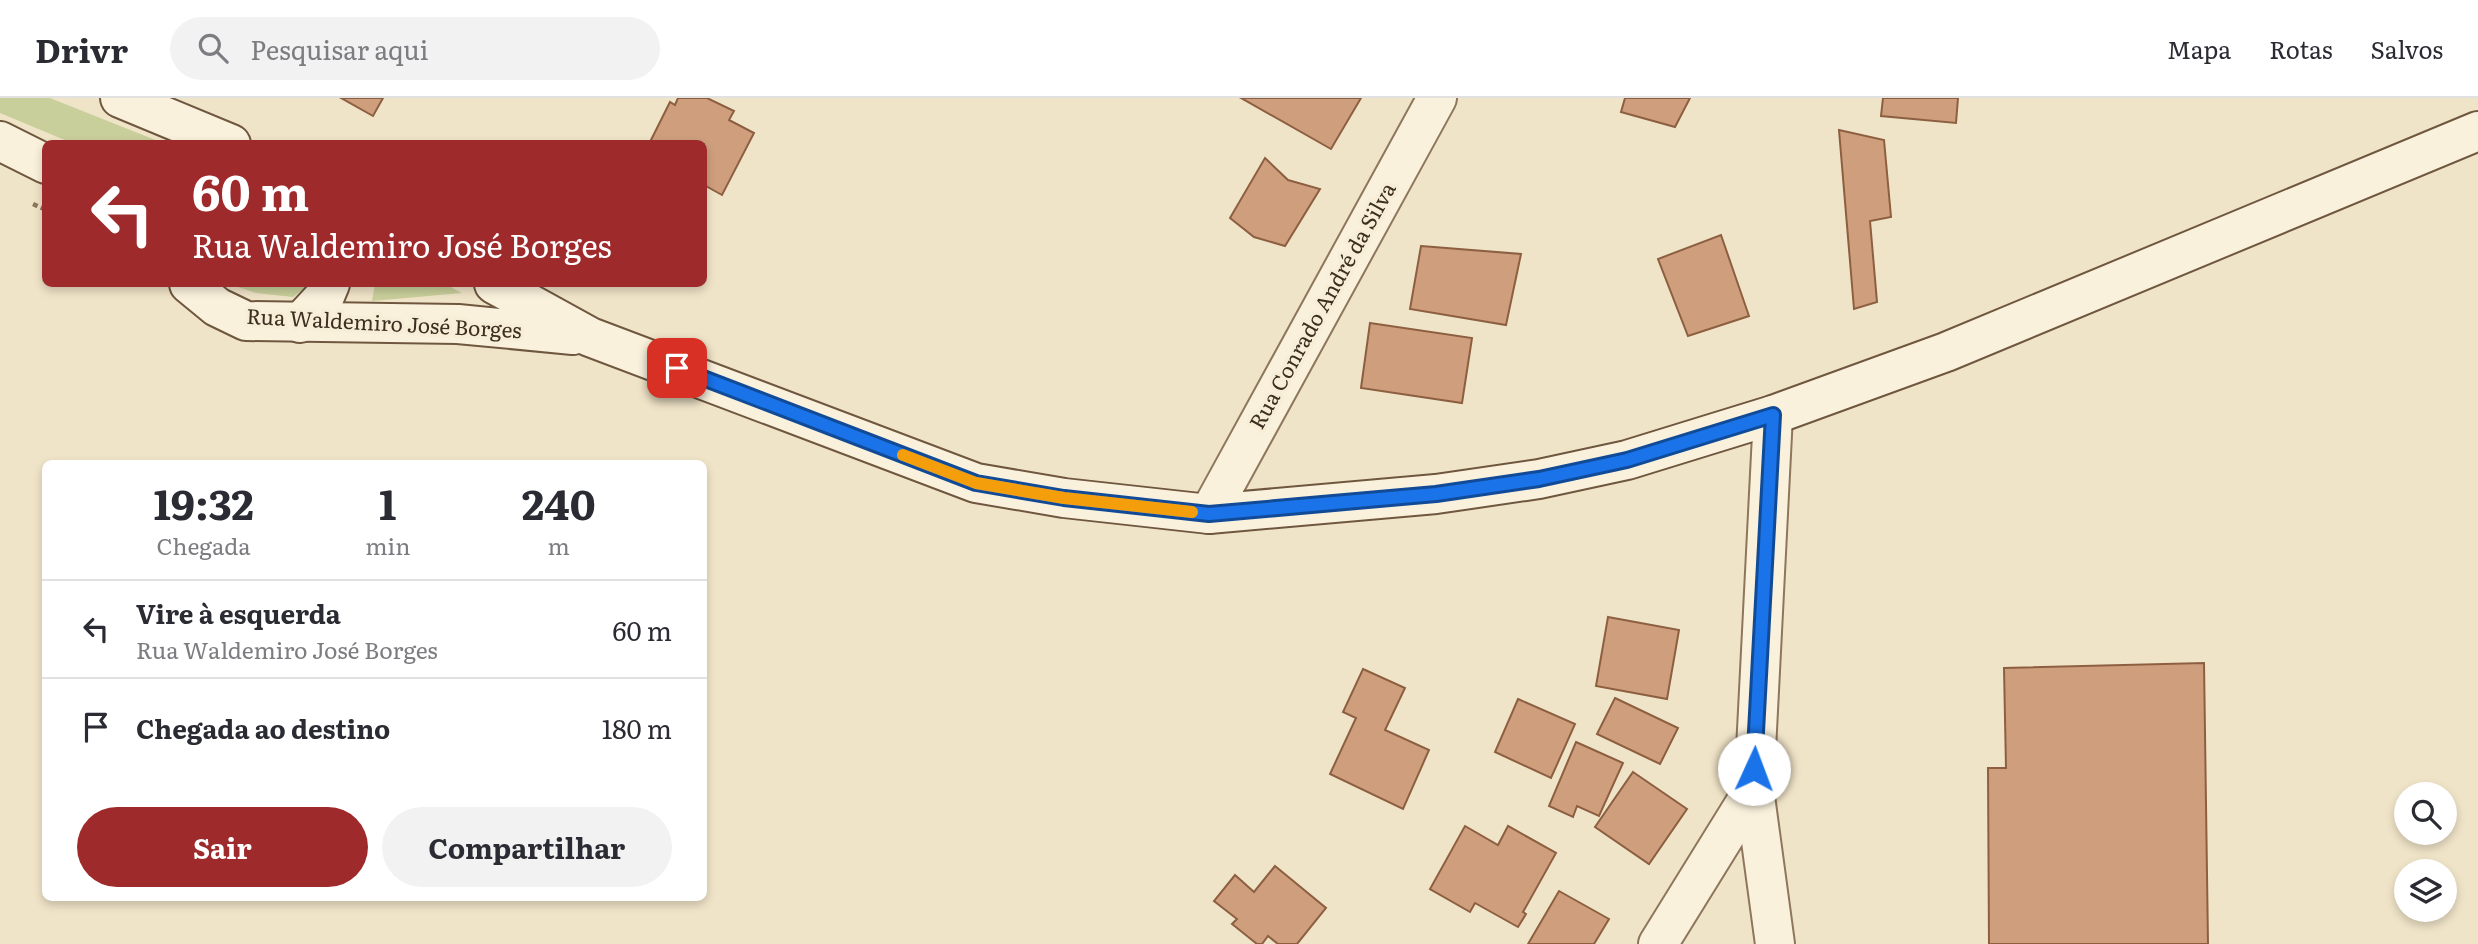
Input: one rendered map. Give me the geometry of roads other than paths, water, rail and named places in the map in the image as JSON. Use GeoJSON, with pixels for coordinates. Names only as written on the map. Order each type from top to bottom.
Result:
{"type":"FeatureCollection","features":[{"type":"Feature","properties":{"kind":"main road"},"geometry":{"type":"LineString","coordinates":[[120,98],[221,140]]}},
{"type":"Feature","properties":{"kind":"main road","name":"Rua Conrado André da Silva"},"geometry":{"type":"LineString","coordinates":[[1209,514],[1437,98]]}},
{"type":"Feature","properties":{"kind":"main road","name":"Rua Waldemiro José Borges"},"geometry":{"type":"LineString","coordinates":[[499,287],[590,337],[976,483],[1064,498],[1209,514],[1436,494],[1539,479],[1627,460],[1773,415],[1946,352],[2478,131]]}},
{"type":"Feature","properties":{"kind":"main road"},"geometry":{"type":"LineString","coordinates":[[0,141],[42,162]]}},
{"type":"Feature","properties":{"kind":"main road","name":"Rua Waldemiro José Borges"},"geometry":{"type":"LineString","coordinates":[[192,287],[217,307],[246,321],[458,324],[590,337]]}},
{"type":"Feature","properties":{"kind":"main road"},"geometry":{"type":"LineString","coordinates":[[300,323],[325,296],[329,287]]}},
{"type":"Feature","properties":{"kind":"main road"},"geometry":{"type":"LineString","coordinates":[[1773,415],[1754,789],[1775,944]]}},
{"type":"Feature","properties":{"kind":"main road"},"geometry":{"type":"LineString","coordinates":[[1658,944],[1754,789]]}}]}
